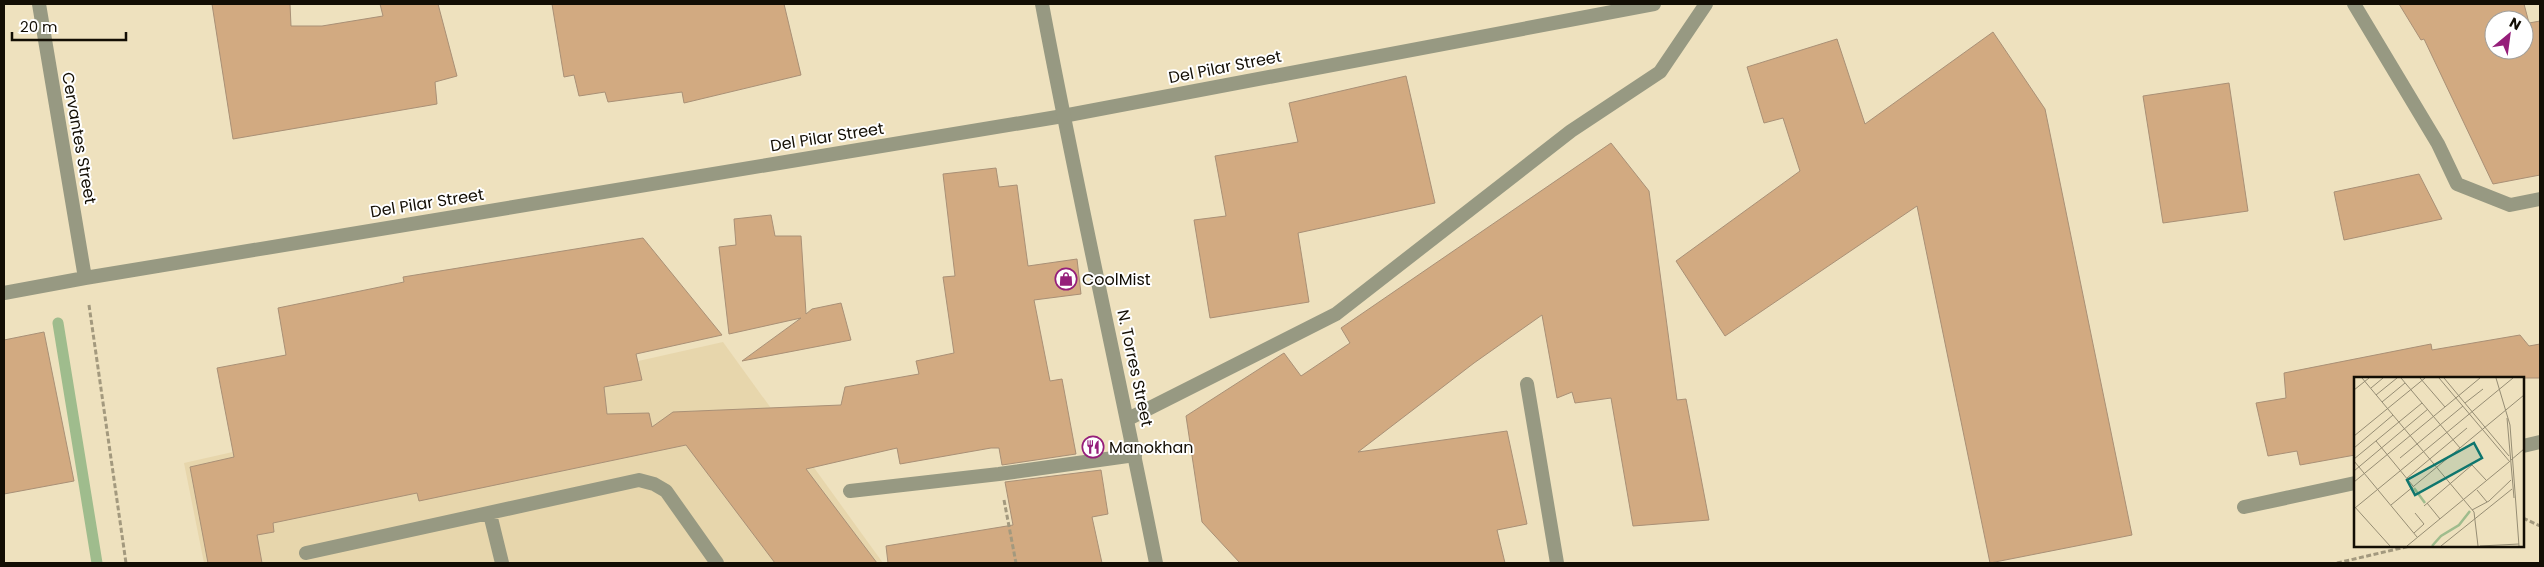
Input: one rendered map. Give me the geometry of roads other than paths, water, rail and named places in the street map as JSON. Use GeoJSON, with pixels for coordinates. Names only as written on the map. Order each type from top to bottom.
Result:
{"type":"FeatureCollection","features":[{"type":"Feature","properties":{"kind":"street","name":"Cervantes Street"},"geometry":{"type":"LineString","coordinates":[[39,4],[85,278]]}},
{"type":"Feature","properties":{"kind":"street","name":"N. Torres Street"},"geometry":{"type":"LineString","coordinates":[[1042,4],[1063,116],[1128,419],[1156,563]]}},
{"type":"Feature","properties":{"kind":"street","name":"Del Pilar Street"},"geometry":{"type":"LineString","coordinates":[[4,293],[1063,116],[1654,4]]}},
{"type":"Feature","properties":{"kind":"street"},"geometry":{"type":"LineString","coordinates":[[1128,419],[1336,314],[1571,131],[1660,72],[1706,4]]}},
{"type":"Feature","properties":{"kind":"street"},"geometry":{"type":"LineString","coordinates":[[2354,4],[2438,144],[2457,184],[2510,205],[2540,199]]}},
{"type":"Feature","properties":{"kind":"street"},"geometry":{"type":"LineString","coordinates":[[1527,384],[1557,563]]}},
{"type":"Feature","properties":{"kind":"street"},"geometry":{"type":"LineString","coordinates":[[2524,446],[2540,442]]}},
{"type":"Feature","properties":{"kind":"street"},"geometry":{"type":"LineString","coordinates":[[850,491],[999,474],[1135,455]]}},
{"type":"Feature","properties":{"kind":"street"},"geometry":{"type":"LineString","coordinates":[[306,553],[639,480],[666,490],[717,563]]}},
{"type":"Feature","properties":{"kind":"street"},"geometry":{"type":"LineString","coordinates":[[2244,507],[2354,483]]}},
{"type":"Feature","properties":{"kind":"street"},"geometry":{"type":"LineString","coordinates":[[490,514],[502,563]]}},
{"type":"Feature","properties":{"kind":"waterway"},"geometry":{"type":"LineString","coordinates":[[58,323],[97,563]]}},
{"type":"Feature","properties":{"kind":"place","name":"CoolMist"},"geometry":{"type":"Point","coordinates":[1066,279]}},
{"type":"Feature","properties":{"kind":"place","name":"Manokhan"},"geometry":{"type":"Point","coordinates":[1093,447]}}]}
